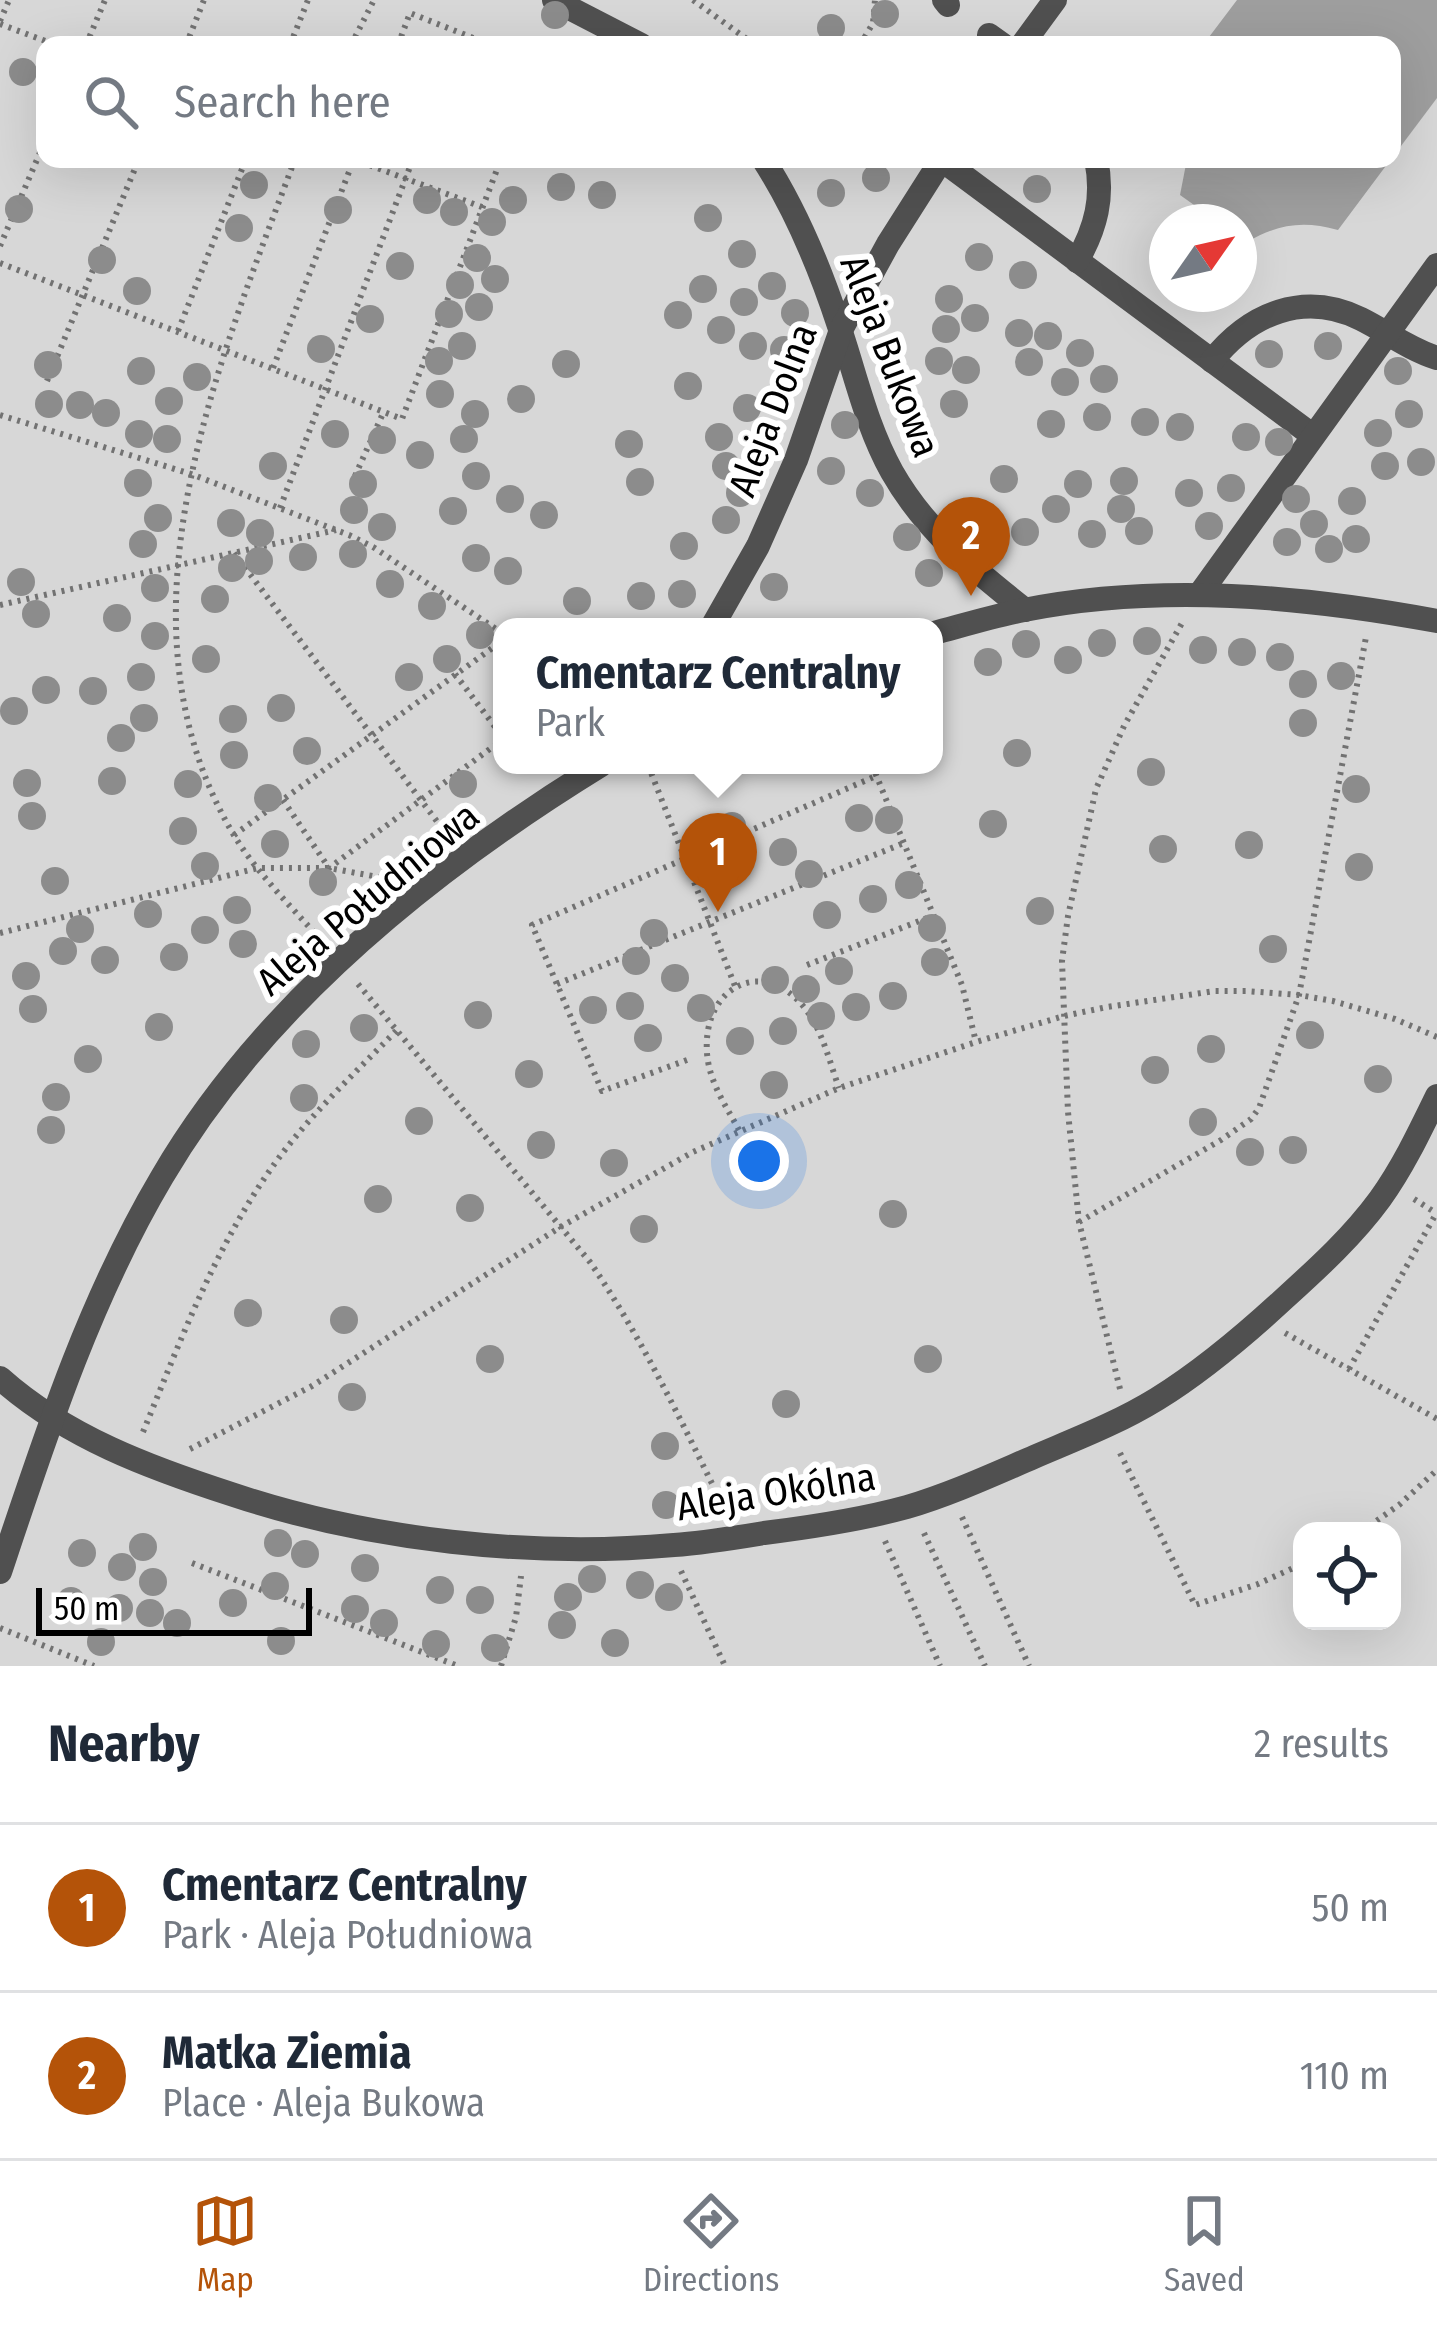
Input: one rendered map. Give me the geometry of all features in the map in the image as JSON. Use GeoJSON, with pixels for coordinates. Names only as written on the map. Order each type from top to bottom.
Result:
{"type":"FeatureCollection","features":[{"type":"Feature","properties":{"kind":"street"},"geometry":{"type":"LineString","coordinates":[[554,0],[624,36]]}},
{"type":"Feature","properties":{"kind":"street"},"geometry":{"type":"LineString","coordinates":[[1029,36],[1055,0]]}},
{"type":"Feature","properties":{"kind":"street","name":"Aleja Bukowa"},"geometry":{"type":"LineString","coordinates":[[768,168],[797,220],[841,330],[857,392],[893,473],[941,538],[1024,610]]}},
{"type":"Feature","properties":{"kind":"street","name":"Aleja Dolna"},"geometry":{"type":"LineString","coordinates":[[718,618],[777,504],[841,330],[936,168]]}},
{"type":"Feature","properties":{"kind":"street"},"geometry":{"type":"LineString","coordinates":[[954,168],[1312,436]]}},
{"type":"Feature","properties":{"kind":"street"},"geometry":{"type":"LineString","coordinates":[[1077,261],[1098,213],[1098,168]]}},
{"type":"Feature","properties":{"kind":"street"},"geometry":{"type":"LineString","coordinates":[[1199,595],[1437,265]]}},
{"type":"Feature","properties":{"kind":"street"},"geometry":{"type":"LineString","coordinates":[[1212,361],[1244,328],[1273,312],[1320,306],[1361,319],[1437,358]]}},
{"type":"Feature","properties":{"kind":"street"},"geometry":{"type":"LineString","coordinates":[[943,631],[1024,610],[1199,595],[1274,598],[1437,621]]}},
{"type":"Feature","properties":{"kind":"street","name":"Aleja Południowa"},"geometry":{"type":"LineString","coordinates":[[0,1571],[51,1419],[110,1276],[190,1132],[227,1080],[339,962],[421,892],[588,774]]}},
{"type":"Feature","properties":{"kind":"street","name":"Aleja Okólna"},"geometry":{"type":"LineString","coordinates":[[0,1378],[51,1419],[143,1462],[301,1516],[394,1534],[522,1546],[670,1546],[873,1516],[950,1492],[1117,1421],[1202,1369],[1338,1248],[1377,1203],[1437,1096]]}},
{"type":"Feature","properties":{"kind":"path"},"geometry":{"type":"LineString","coordinates":[[9,0],[0,22],[36,37]]}},
{"type":"Feature","properties":{"kind":"path"},"geometry":{"type":"LineString","coordinates":[[90,36],[105,0]]}},
{"type":"Feature","properties":{"kind":"path"},"geometry":{"type":"LineString","coordinates":[[189,36],[204,0]]}},
{"type":"Feature","properties":{"kind":"path"},"geometry":{"type":"LineString","coordinates":[[294,36],[308,0]]}},
{"type":"Feature","properties":{"kind":"path"},"geometry":{"type":"LineString","coordinates":[[356,36],[374,0]]}},
{"type":"Feature","properties":{"kind":"path"},"geometry":{"type":"LineString","coordinates":[[693,0],[743,36]]}},
{"type":"Feature","properties":{"kind":"path"},"geometry":{"type":"LineString","coordinates":[[865,36],[875,0]]}},
{"type":"Feature","properties":{"kind":"path"},"geometry":{"type":"LineString","coordinates":[[401,36],[410,13],[468,36]]}},
{"type":"Feature","properties":{"kind":"path"},"geometry":{"type":"LineString","coordinates":[[0,246],[36,162]]}},
{"type":"Feature","properties":{"kind":"path"},"geometry":{"type":"LineString","coordinates":[[47,381],[135,168]]}},
{"type":"Feature","properties":{"kind":"path"},"geometry":{"type":"LineString","coordinates":[[178,331],[242,168]]}},
{"type":"Feature","properties":{"kind":"path"},"geometry":{"type":"LineString","coordinates":[[292,168],[224,348],[191,474],[174,610],[178,675],[204,773],[234,835],[258,868],[562,1226],[616,1300],[738,1537]]}},
{"type":"Feature","properties":{"kind":"path"},"geometry":{"type":"LineString","coordinates":[[273,368],[350,168]]}},
{"type":"Feature","properties":{"kind":"path"},"geometry":{"type":"LineString","coordinates":[[378,168],[482,208]]}},
{"type":"Feature","properties":{"kind":"path"},"geometry":{"type":"LineString","coordinates":[[280,508],[410,168]]}},
{"type":"Feature","properties":{"kind":"path"},"geometry":{"type":"LineString","coordinates":[[0,263],[402,418],[498,168]]}},
{"type":"Feature","properties":{"kind":"path"},"geometry":{"type":"LineString","coordinates":[[355,476],[384,411]]}},
{"type":"Feature","properties":{"kind":"path"},"geometry":{"type":"LineString","coordinates":[[0,416],[191,474],[337,530],[373,547],[493,631]]}},
{"type":"Feature","properties":{"kind":"path"},"geometry":{"type":"LineString","coordinates":[[0,605],[337,530]]}},
{"type":"Feature","properties":{"kind":"path"},"geometry":{"type":"LineString","coordinates":[[234,553],[465,858]]}},
{"type":"Feature","properties":{"kind":"path"},"geometry":{"type":"LineString","coordinates":[[1199,595],[1124,726],[1096,789],[1062,961],[1068,1112],[1079,1222],[1117,1421],[1195,1605],[1293,1568]]}},
{"type":"Feature","properties":{"kind":"path"},"geometry":{"type":"LineString","coordinates":[[1079,1222],[1221,1140],[1251,1119],[1265,1094],[1299,994],[1372,610]]}},
{"type":"Feature","properties":{"kind":"path"},"geometry":{"type":"LineString","coordinates":[[234,835],[493,644]]}},
{"type":"Feature","properties":{"kind":"path"},"geometry":{"type":"LineString","coordinates":[[455,674],[493,726]]}},
{"type":"Feature","properties":{"kind":"path"},"geometry":{"type":"LineString","coordinates":[[329,868],[493,745]]}},
{"type":"Feature","properties":{"kind":"path"},"geometry":{"type":"LineString","coordinates":[[651,774],[735,986]]}},
{"type":"Feature","properties":{"kind":"path"},"geometry":{"type":"LineString","coordinates":[[687,1060],[602,1091],[532,925],[876,776],[962,986],[976,1042]]}},
{"type":"Feature","properties":{"kind":"path"},"geometry":{"type":"LineString","coordinates":[[283,800],[329,868]]}},
{"type":"Feature","properties":{"kind":"path"},"geometry":{"type":"LineString","coordinates":[[557,984],[904,843]]}},
{"type":"Feature","properties":{"kind":"path"},"geometry":{"type":"LineString","coordinates":[[0,933],[258,868],[329,868],[386,878],[421,892]]}},
{"type":"Feature","properties":{"kind":"path"},"geometry":{"type":"LineString","coordinates":[[807,965],[933,915]]}},
{"type":"Feature","properties":{"kind":"path"},"geometry":{"type":"LineString","coordinates":[[740,1131],[709,1072],[706,1046],[718,1002],[735,986],[769,985],[795,998],[814,1022],[839,1088]]}},
{"type":"Feature","properties":{"kind":"path"},"geometry":{"type":"LineString","coordinates":[[143,1462],[326,1377],[651,1174],[839,1088],[976,1042],[1064,1016],[1215,991],[1299,994],[1370,1011],[1437,1037]]}},
{"type":"Feature","properties":{"kind":"path"},"geometry":{"type":"LineString","coordinates":[[143,1462],[204,1284],[230,1233],[308,1123],[397,1030]]}},
{"type":"Feature","properties":{"kind":"path"},"geometry":{"type":"LineString","coordinates":[[1349,1369],[1436,1218]]}},
{"type":"Feature","properties":{"kind":"path"},"geometry":{"type":"LineString","coordinates":[[1262,1320],[1437,1419]]}},
{"type":"Feature","properties":{"kind":"path"},"geometry":{"type":"LineString","coordinates":[[1374,1522],[1437,1470]]}},
{"type":"Feature","properties":{"kind":"path"},"geometry":{"type":"LineString","coordinates":[[950,1492],[1029,1666]]}},
{"type":"Feature","properties":{"kind":"path"},"geometry":{"type":"LineString","coordinates":[[912,1506],[985,1666]]}},
{"type":"Feature","properties":{"kind":"path"},"geometry":{"type":"LineString","coordinates":[[873,1516],[940,1666]]}},
{"type":"Feature","properties":{"kind":"path"},"geometry":{"type":"LineString","coordinates":[[501,1666],[517,1617],[522,1546]]}},
{"type":"Feature","properties":{"kind":"path"},"geometry":{"type":"LineString","coordinates":[[670,1546],[725,1666]]}},
{"type":"Feature","properties":{"kind":"path"},"geometry":{"type":"LineString","coordinates":[[192,1563],[458,1666]]}},
{"type":"Feature","properties":{"kind":"path"},"geometry":{"type":"LineString","coordinates":[[0,1628],[94,1666]]}},
{"type":"Feature","properties":{"kind":"shaded area"},"geometry":{"type":"Polygon","coordinates":[[[0,0],[1437,0],[1437,1666],[0,1666],[0,0]]]}},
{"type":"Feature","properties":{"kind":"shaded area"},"geometry":{"type":"Polygon","coordinates":[[[1237,0],[1437,0],[1437,98],[1401,146],[1401,36],[1210,36],[1237,0]]]}},
{"type":"Feature","properties":{"kind":"shaded area"},"geometry":{"type":"Polygon","coordinates":[[[1185,168],[1384,168],[1338,230],[1291,226],[1257,237],[1257,204],[1193,204],[1180,195],[1185,168]]]}},
{"type":"Feature","properties":{"kind":"place","name":"Matka Ziemia"},"geometry":{"type":"Point","coordinates":[971,596]}},
{"type":"Feature","properties":{"kind":"place","name":"Cmentarz Centralny"},"geometry":{"type":"Point","coordinates":[718,912]}}]}
